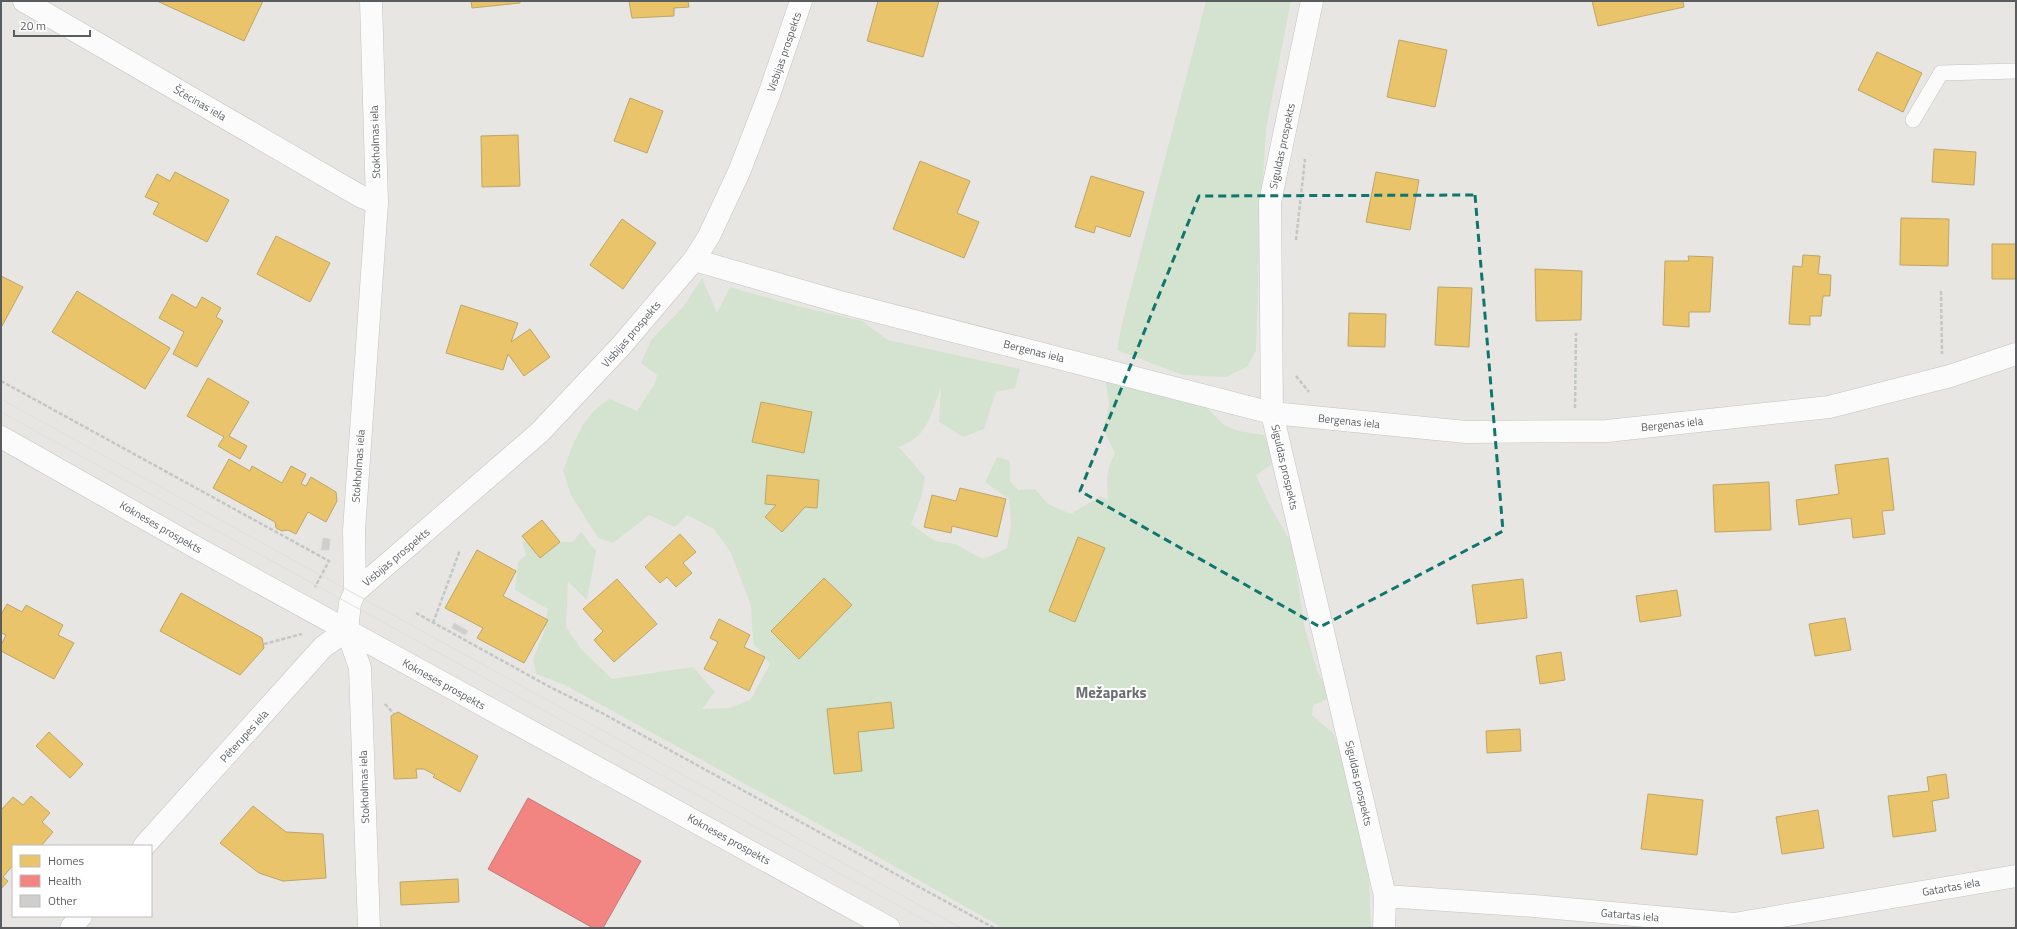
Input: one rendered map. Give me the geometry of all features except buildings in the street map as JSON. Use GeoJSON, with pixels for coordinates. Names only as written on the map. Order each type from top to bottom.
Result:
{"type":"FeatureCollection","features":[{"type":"Feature","properties":{"kind":"street","name":"Ščecinas iela"},"geometry":{"type":"LineString","coordinates":[[24,1],[360,196],[377,203]]}},
{"type":"Feature","properties":{"kind":"street","name":"Stokholmas iela"},"geometry":{"type":"LineString","coordinates":[[368,928],[360,668],[348,630],[350,603],[355,592],[354,530],[377,203],[370,1]]}},
{"type":"Feature","properties":{"kind":"street","name":"Visbijas prospekts"},"geometry":{"type":"LineString","coordinates":[[355,592],[540,432],[621,346],[694,260],[709,236],[739,172],[770,92],[801,1]]}},
{"type":"Feature","properties":{"kind":"street","name":"Siguldas prospekts"},"geometry":{"type":"LineString","coordinates":[[1312,1],[1270,202],[1272,413],[1385,896],[1384,928]]}},
{"type":"Feature","properties":{"kind":"street","name":"Bergenas iela"},"geometry":{"type":"LineString","coordinates":[[694,260],[840,302],[1272,413],[1466,432],[1607,431],[1829,407],[1950,376],[2016,354]]}},
{"type":"Feature","properties":{"kind":"street","name":"Kokneses prospekts"},"geometry":{"type":"LineString","coordinates":[[1,438],[889,928]]}},
{"type":"Feature","properties":{"kind":"street","name":"Pēterupes iela"},"geometry":{"type":"LineString","coordinates":[[145,845],[323,648],[348,630]]}},
{"type":"Feature","properties":{"kind":"street","name":"Gatartas iela"},"geometry":{"type":"LineString","coordinates":[[1385,896],[1534,906],[1734,924],[2016,876]]}},
{"type":"Feature","properties":{"kind":"street"},"geometry":{"type":"LineString","coordinates":[[71,928],[80,917]]}},
{"type":"Feature","properties":{"kind":"lane"},"geometry":{"type":"LineString","coordinates":[[1913,120],[1941,73],[2016,71]]}},
{"type":"Feature","properties":{"kind":"path"},"geometry":{"type":"LineString","coordinates":[[1296,246],[1306,155]]}},
{"type":"Feature","properties":{"kind":"path"},"geometry":{"type":"LineString","coordinates":[[1941,291],[1941,351]]}},
{"type":"Feature","properties":{"kind":"path"},"geometry":{"type":"LineString","coordinates":[[1575,403],[1576,333]]}},
{"type":"Feature","properties":{"kind":"path"},"geometry":{"type":"LineString","coordinates":[[1935,357],[1948,353]]}},
{"type":"Feature","properties":{"kind":"path"},"geometry":{"type":"LineString","coordinates":[[1293,372],[1312,396]]}},
{"type":"Feature","properties":{"kind":"path"},"geometry":{"type":"LineString","coordinates":[[1,381],[329,561]]}},
{"type":"Feature","properties":{"kind":"path"},"geometry":{"type":"LineString","coordinates":[[1567,407],[1582,407]]}},
{"type":"Feature","properties":{"kind":"path"},"geometry":{"type":"LineString","coordinates":[[433,623],[460,550]]}},
{"type":"Feature","properties":{"kind":"path"},"geometry":{"type":"LineString","coordinates":[[416,613],[602,713],[994,928]]}},
{"type":"Feature","properties":{"kind":"path"},"geometry":{"type":"LineString","coordinates":[[264,644],[302,634]]}},
{"type":"Feature","properties":{"kind":"highlighted area"},"geometry":{"type":"Polygon","coordinates":[[[1475,195],[1503,531],[1320,627],[1080,491],[1199,196],[1475,195]]]}},
{"type":"Feature","properties":{"kind":"green space"},"geometry":{"type":"Polygon","coordinates":[[[1206,1],[1291,1],[1266,129],[1260,225],[1256,351],[1247,367],[1226,377],[1183,375],[1117,350],[1121,327],[1206,1]]]}},
{"type":"Feature","properties":{"kind":"green space"},"geometry":{"type":"Polygon","coordinates":[[[702,278],[717,313],[730,287],[797,306],[862,321],[888,340],[1020,369],[1015,388],[996,392],[984,429],[963,437],[939,422],[941,387],[928,423],[917,437],[899,447],[925,477],[921,498],[911,524],[935,541],[955,544],[983,559],[1007,548],[1011,524],[1009,499],[985,482],[997,457],[1010,461],[1010,481],[1018,490],[1035,489],[1048,504],[1071,514],[1100,496],[1108,500],[1108,471],[1115,454],[1104,430],[1109,404],[1105,379],[1205,406],[1224,425],[1238,431],[1264,435],[1274,463],[1256,475],[1270,506],[1292,544],[1305,629],[1318,673],[1332,697],[1313,705],[1312,715],[1334,734],[1343,761],[1368,853],[1371,928],[1003,928],[864,849],[565,685],[536,674],[533,659],[544,632],[548,609],[515,590],[518,562],[526,555],[522,542],[572,542],[581,532],[596,551],[587,600],[568,582],[566,627],[581,649],[612,679],[693,667],[715,692],[702,709],[730,708],[750,700],[770,664],[753,643],[751,605],[730,551],[714,529],[687,515],[675,527],[649,515],[613,543],[598,538],[571,495],[563,471],[580,430],[592,413],[600,405],[610,399],[637,411],[655,383],[657,375],[641,363],[651,340],[683,307],[702,278]]]}},
{"type":"Feature","properties":{"kind":"tram line"},"geometry":{"type":"LineString","coordinates":[[1,399],[961,928]]}},
{"type":"Feature","properties":{"kind":"tram line"},"geometry":{"type":"LineString","coordinates":[[1,412],[939,928]]}},
{"type":"Feature","properties":{"kind":"district","name":"Mežaparks"},"geometry":{"type":"Point","coordinates":[1111,693]}}]}
